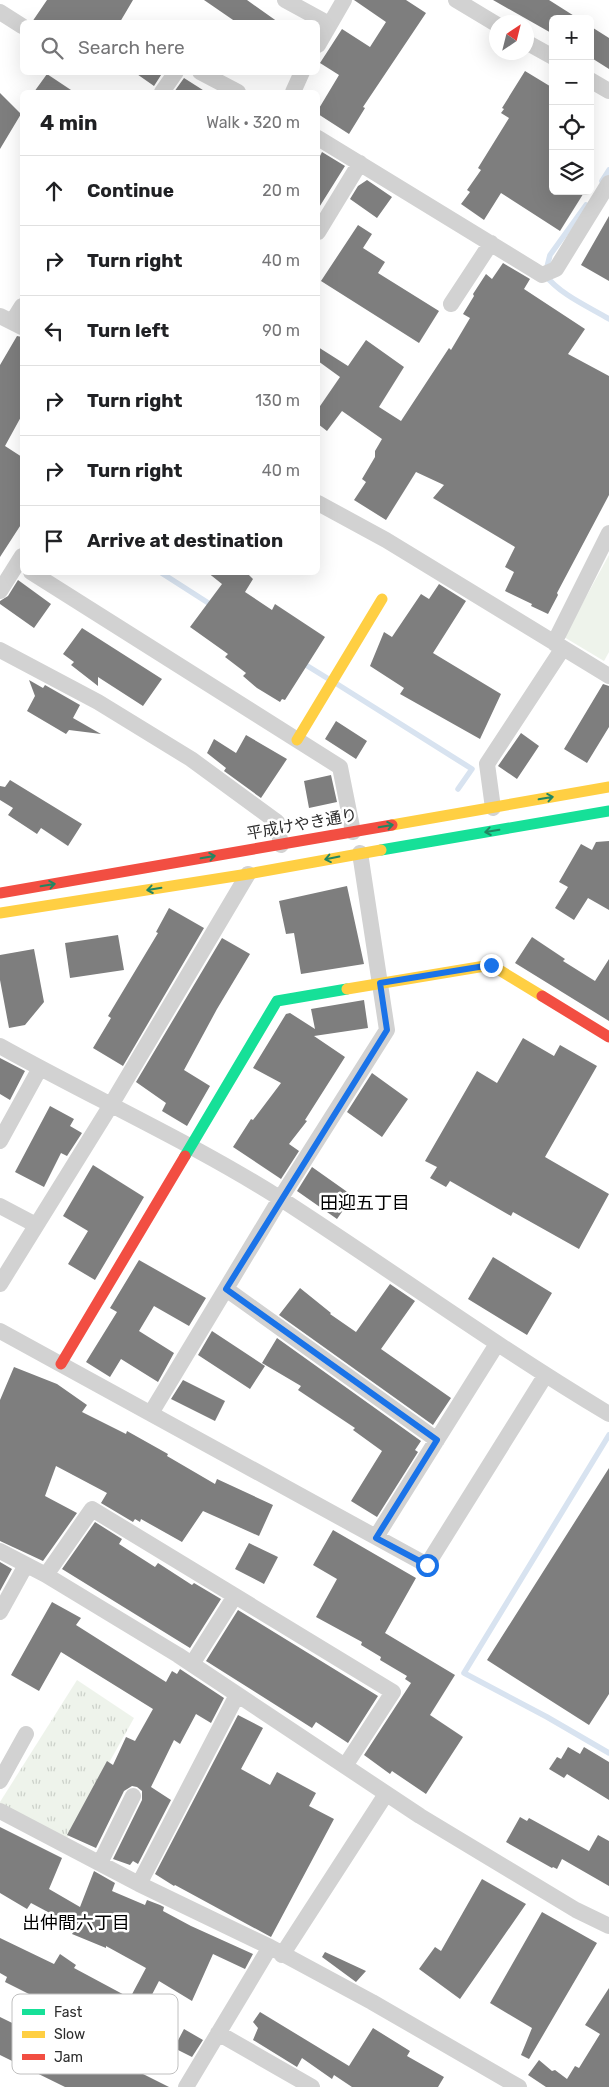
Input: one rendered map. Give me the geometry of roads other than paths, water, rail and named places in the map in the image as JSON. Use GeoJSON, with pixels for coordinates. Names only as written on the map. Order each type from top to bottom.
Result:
{"type":"FeatureCollection","features":[{"type":"Feature","properties":{"kind":"street"},"geometry":{"type":"LineString","coordinates":[[285,0],[329,24]]}},
{"type":"Feature","properties":{"kind":"street"},"geometry":{"type":"LineString","coordinates":[[320,41],[344,0]]}},
{"type":"Feature","properties":{"kind":"street"},"geometry":{"type":"LineString","coordinates":[[456,0],[489,20]]}},
{"type":"Feature","properties":{"kind":"street"},"geometry":{"type":"LineString","coordinates":[[0,12],[20,25]]}},
{"type":"Feature","properties":{"kind":"street"},"geometry":{"type":"LineString","coordinates":[[534,47],[549,56]]}},
{"type":"Feature","properties":{"kind":"street"},"geometry":{"type":"LineString","coordinates":[[163,90],[174,75]]}},
{"type":"Feature","properties":{"kind":"street"},"geometry":{"type":"LineString","coordinates":[[206,75],[234,90]]}},
{"type":"Feature","properties":{"kind":"street"},"geometry":{"type":"LineString","coordinates":[[294,90],[301,75]]}},
{"type":"Feature","properties":{"kind":"street"},"geometry":{"type":"LineString","coordinates":[[594,82],[609,91]]}},
{"type":"Feature","properties":{"kind":"street"},"geometry":{"type":"LineString","coordinates":[[320,139],[542,275],[556,269],[609,183]]}},
{"type":"Feature","properties":{"kind":"street"},"geometry":{"type":"LineString","coordinates":[[320,229],[360,163]]}},
{"type":"Feature","properties":{"kind":"street"},"geometry":{"type":"LineString","coordinates":[[451,304],[490,243]]}},
{"type":"Feature","properties":{"kind":"street"},"geometry":{"type":"LineString","coordinates":[[12,322],[20,309]]}},
{"type":"Feature","properties":{"kind":"street"},"geometry":{"type":"LineString","coordinates":[[320,504],[386,540],[609,676]]}},
{"type":"Feature","properties":{"kind":"street"},"geometry":{"type":"LineString","coordinates":[[493,808],[487,764],[559,646],[609,533]]}},
{"type":"Feature","properties":{"kind":"street"},"geometry":{"type":"LineString","coordinates":[[0,591],[20,568]]}},
{"type":"Feature","properties":{"kind":"street"},"geometry":{"type":"LineString","coordinates":[[39,575],[340,767],[353,832]]}},
{"type":"Feature","properties":{"kind":"street"},"geometry":{"type":"LineString","coordinates":[[297,740],[382,599]]}},
{"type":"Feature","properties":{"kind":"street"},"geometry":{"type":"LineString","coordinates":[[0,650],[98,702],[190,759],[277,822],[281,844]]}},
{"type":"Feature","properties":{"kind":"street","name":"平成けやき通り"},"geometry":{"type":"LineString","coordinates":[[0,893],[609,787]]}},
{"type":"Feature","properties":{"kind":"street"},"geometry":{"type":"LineString","coordinates":[[0,913],[248,874],[360,853],[609,812]]}},
{"type":"Feature","properties":{"kind":"street"},"geometry":{"type":"LineString","coordinates":[[151,1413],[280,1199],[387,1030],[360,853]]}},
{"type":"Feature","properties":{"kind":"street"},"geometry":{"type":"LineString","coordinates":[[0,1284],[111,1105],[248,874]]}},
{"type":"Feature","properties":{"kind":"street"},"geometry":{"type":"LineString","coordinates":[[61,1364],[277,1001],[491,965],[609,1037]]}},
{"type":"Feature","properties":{"kind":"street"},"geometry":{"type":"LineString","coordinates":[[0,1046],[192,1146],[280,1199],[497,1344],[609,1414]]}},
{"type":"Feature","properties":{"kind":"street"},"geometry":{"type":"LineString","coordinates":[[0,1141],[40,1068]]}},
{"type":"Feature","properties":{"kind":"street"},"geometry":{"type":"LineString","coordinates":[[0,1206],[36,1225]]}},
{"type":"Feature","properties":{"kind":"street"},"geometry":{"type":"LineString","coordinates":[[226,1289],[437,1440]]}},
{"type":"Feature","properties":{"kind":"street"},"geometry":{"type":"LineString","coordinates":[[0,1331],[427,1565],[546,1376]]}},
{"type":"Feature","properties":{"kind":"street"},"geometry":{"type":"LineString","coordinates":[[376,1538],[497,1344]]}},
{"type":"Feature","properties":{"kind":"street"},"geometry":{"type":"LineString","coordinates":[[46,1575],[92,1508],[393,1692],[345,1766]]}},
{"type":"Feature","properties":{"kind":"street"},"geometry":{"type":"LineString","coordinates":[[0,1551],[46,1575],[192,1664],[420,1816],[576,1910],[609,1926]]}},
{"type":"Feature","properties":{"kind":"street"},"geometry":{"type":"LineString","coordinates":[[0,1612],[26,1565]]}},
{"type":"Feature","properties":{"kind":"street"},"geometry":{"type":"LineString","coordinates":[[192,1664],[235,1596]]}},
{"type":"Feature","properties":{"kind":"street"},"geometry":{"type":"LineString","coordinates":[[139,1884],[238,1695]]}},
{"type":"Feature","properties":{"kind":"street"},"geometry":{"type":"LineString","coordinates":[[0,1781],[26,1734]]}},
{"type":"Feature","properties":{"kind":"street"},"geometry":{"type":"LineString","coordinates":[[186,2087],[218,2033],[386,1794]]}},
{"type":"Feature","properties":{"kind":"street"},"geometry":{"type":"LineString","coordinates":[[100,1863],[133,1796]]}},
{"type":"Feature","properties":{"kind":"street"},"geometry":{"type":"LineString","coordinates":[[0,1811],[139,1884],[276,1951],[372,2002],[519,2087]]}},
{"type":"Feature","properties":{"kind":"street"},"geometry":{"type":"LineString","coordinates":[[218,2033],[312,2087]]}},
{"type":"Feature","properties":{"kind":"waterway"},"geometry":{"type":"LineString","coordinates":[[602,181],[609,170]]}},
{"type":"Feature","properties":{"kind":"waterway"},"geometry":{"type":"LineString","coordinates":[[586,205],[550,255],[545,275],[566,294],[609,319]]}},
{"type":"Feature","properties":{"kind":"waterway"},"geometry":{"type":"LineString","coordinates":[[165,575],[213,606]]}},
{"type":"Feature","properties":{"kind":"waterway"},"geometry":{"type":"LineString","coordinates":[[301,662],[327,678]]}},
{"type":"Feature","properties":{"kind":"waterway"},"geometry":{"type":"LineString","coordinates":[[337,684],[472,769],[458,789]]}},
{"type":"Feature","properties":{"kind":"waterway"},"geometry":{"type":"LineString","coordinates":[[609,1435],[464,1673],[547,1717],[609,1753]]}},
{"type":"Feature","properties":{"kind":"district","name":"田迎五丁目"},"geometry":{"type":"Point","coordinates":[365,1203]}},
{"type":"Feature","properties":{"kind":"district","name":"出仲間六丁目"},"geometry":{"type":"Point","coordinates":[76,1923]}}]}
